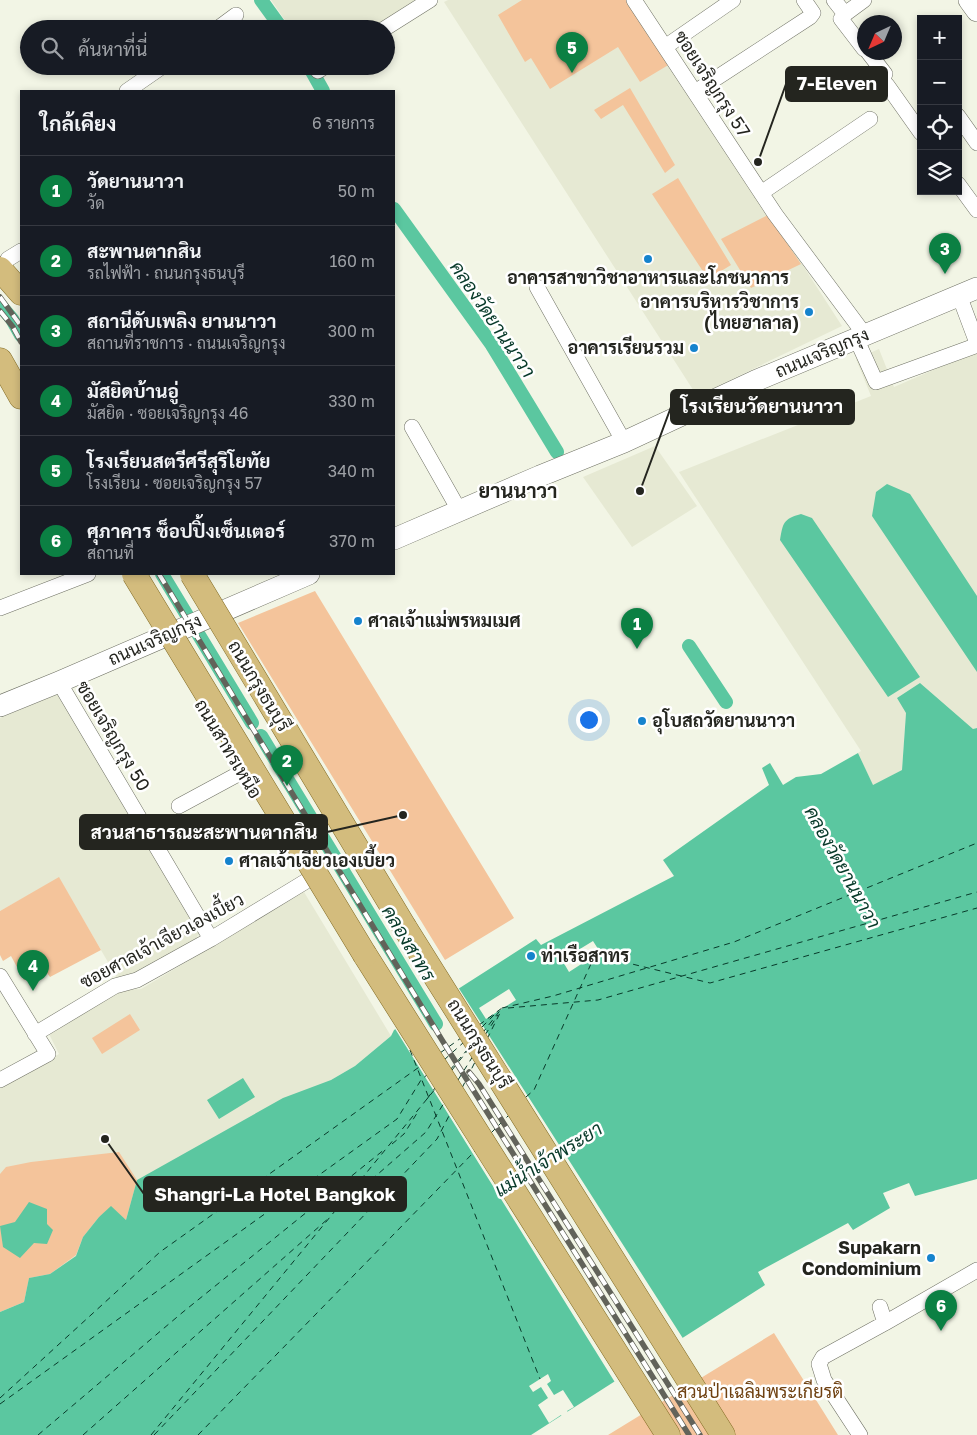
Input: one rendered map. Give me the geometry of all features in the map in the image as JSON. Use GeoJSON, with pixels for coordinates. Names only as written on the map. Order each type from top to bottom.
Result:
{"type":"FeatureCollection","features":[{"type":"Feature","properties":{"kind":"main road"},"geometry":{"type":"LineString","coordinates":[[969,0],[977,11]]}},
{"type":"Feature","properties":{"kind":"main road"},"geometry":{"type":"LineString","coordinates":[[9,263],[20,290]]}},
{"type":"Feature","properties":{"kind":"main road","name":"ถนนเจริญกรุง"},"geometry":{"type":"LineString","coordinates":[[395,539],[624,442],[755,381],[968,291]]}},
{"type":"Feature","properties":{"kind":"main road"},"geometry":{"type":"LineString","coordinates":[[0,344],[20,378]]}},
{"type":"Feature","properties":{"kind":"main road"},"geometry":{"type":"LineString","coordinates":[[0,360],[20,395]]}},
{"type":"Feature","properties":{"kind":"main road","name":"ถนนสาทรเหนือ"},"geometry":{"type":"LineString","coordinates":[[123,575],[170,633]]}},
{"type":"Feature","properties":{"kind":"main road"},"geometry":{"type":"LineString","coordinates":[[135,575],[365,955],[668,1435]]}},
{"type":"Feature","properties":{"kind":"main road","name":"ถนนกรุงธนบุรี"},"geometry":{"type":"LineString","coordinates":[[193,575],[405,928],[724,1435]]}},
{"type":"Feature","properties":{"kind":"main road"},"geometry":{"type":"LineString","coordinates":[[204,575],[217,613]]}},
{"type":"Feature","properties":{"kind":"main road","name":"ถนนเจริญกรุง"},"geometry":{"type":"LineString","coordinates":[[0,706],[307,575]]}},
{"type":"Feature","properties":{"kind":"street"},"geometry":{"type":"LineString","coordinates":[[395,22],[430,0]]}},
{"type":"Feature","properties":{"kind":"street","name":"ซอยเจริญกรุง 57"},"geometry":{"type":"LineString","coordinates":[[634,0],[761,193],[860,337],[876,382],[975,346],[977,343]]}},
{"type":"Feature","properties":{"kind":"street"},"geometry":{"type":"LineString","coordinates":[[665,47],[733,0]]}},
{"type":"Feature","properties":{"kind":"street"},"geometry":{"type":"LineString","coordinates":[[696,92],[810,17],[813,13],[804,0]]}},
{"type":"Feature","properties":{"kind":"street"},"geometry":{"type":"LineString","coordinates":[[834,0],[845,14]]}},
{"type":"Feature","properties":{"kind":"street"},"geometry":{"type":"LineString","coordinates":[[857,39],[841,19],[864,0]]}},
{"type":"Feature","properties":{"kind":"street"},"geometry":{"type":"LineString","coordinates":[[229,20],[236,15]]}},
{"type":"Feature","properties":{"kind":"street"},"geometry":{"type":"LineString","coordinates":[[873,60],[917,127]]}},
{"type":"Feature","properties":{"kind":"street"},"geometry":{"type":"LineString","coordinates":[[128,90],[149,75]]}},
{"type":"Feature","properties":{"kind":"street"},"geometry":{"type":"LineString","coordinates":[[761,193],[870,119]]}},
{"type":"Feature","properties":{"kind":"street"},"geometry":{"type":"LineString","coordinates":[[962,122],[977,144]]}},
{"type":"Feature","properties":{"kind":"street"},"geometry":{"type":"LineString","coordinates":[[962,189],[977,210]]}},
{"type":"Feature","properties":{"kind":"street"},"geometry":{"type":"LineString","coordinates":[[536,287],[624,442]]}},
{"type":"Feature","properties":{"kind":"street"},"geometry":{"type":"LineString","coordinates":[[968,291],[977,343]]}},
{"type":"Feature","properties":{"kind":"street"},"geometry":{"type":"LineString","coordinates":[[412,427],[459,510]]}},
{"type":"Feature","properties":{"kind":"street"},"geometry":{"type":"LineString","coordinates":[[0,608],[85,575]]}},
{"type":"Feature","properties":{"kind":"street","name":"ถนนสาทรเหนือ"},"geometry":{"type":"LineString","coordinates":[[170,633],[242,772],[380,1002]]}},
{"type":"Feature","properties":{"kind":"street","name":"ซอยเจริญกรุง 50"},"geometry":{"type":"LineString","coordinates":[[59,682],[211,939]]}},
{"type":"Feature","properties":{"kind":"street"},"geometry":{"type":"LineString","coordinates":[[179,806],[242,772]]}},
{"type":"Feature","properties":{"kind":"street","name":"ซอยศาลเจ้าเจียวเองเบี้ยว"},"geometry":{"type":"LineString","coordinates":[[35,1034],[115,986],[137,980],[211,939],[308,880]]}},
{"type":"Feature","properties":{"kind":"street"},"geometry":{"type":"LineString","coordinates":[[0,976],[48,1054],[0,1080]]}},
{"type":"Feature","properties":{"kind":"street"},"geometry":{"type":"LineString","coordinates":[[860,1435],[824,1380],[819,1364],[823,1357],[977,1270]]}},
{"type":"Feature","properties":{"kind":"street"},"geometry":{"type":"LineString","coordinates":[[880,1307],[885,1323]]}},
{"type":"Feature","properties":{"kind":"shaded area"},"geometry":{"type":"Polygon","coordinates":[[[271,0],[422,0],[391,20],[285,20],[271,0]]]}},
{"type":"Feature","properties":{"kind":"shaded area"},"geometry":{"type":"Polygon","coordinates":[[[448,0],[626,0],[769,213],[842,326],[697,396],[444,2],[448,0]]]}},
{"type":"Feature","properties":{"kind":"shaded area"},"geometry":{"type":"Polygon","coordinates":[[[879,349],[894,387],[977,351],[977,728],[973,729],[906,713],[902,770],[873,786],[858,753],[861,751],[679,472],[871,396],[856,359],[879,349]]]}},
{"type":"Feature","properties":{"kind":"shaded area"},"geometry":{"type":"Polygon","coordinates":[[[655,446],[697,506],[632,547],[583,477],[655,446]]]}},
{"type":"Feature","properties":{"kind":"shaded area"},"geometry":{"type":"Polygon","coordinates":[[[60,693],[201,934],[197,936],[198,939],[138,975],[136,972],[119,981],[59,878],[0,911],[0,718],[60,693]]]}},
{"type":"Feature","properties":{"kind":"shaded area"},"geometry":{"type":"Polygon","coordinates":[[[304,892],[391,1036],[355,1066],[331,1080],[0,1312],[0,1086],[59,1054],[48,1032],[122,990],[141,989],[304,892]]]}},
{"type":"Feature","properties":{"kind":"green space"},"geometry":{"type":"Polygon","coordinates":[[[522,0],[626,0],[670,64],[640,82],[618,47],[550,89],[531,58],[525,62],[498,15],[522,0]]]}},
{"type":"Feature","properties":{"kind":"green space"},"geometry":{"type":"Polygon","coordinates":[[[630,88],[675,165],[665,173],[623,105],[601,119],[594,110],[630,88]]]}},
{"type":"Feature","properties":{"kind":"green space"},"geometry":{"type":"Polygon","coordinates":[[[678,178],[731,265],[708,279],[652,194],[678,178]]]}},
{"type":"Feature","properties":{"kind":"green space"},"geometry":{"type":"Polygon","coordinates":[[[768,215],[801,264],[751,288],[721,239],[768,215]]]}},
{"type":"Feature","properties":{"kind":"green space"},"geometry":{"type":"Polygon","coordinates":[[[315,591],[514,918],[445,960],[238,623],[315,591]]]}},
{"type":"Feature","properties":{"kind":"green space"},"geometry":{"type":"Polygon","coordinates":[[[59,877],[101,950],[50,977],[44,969],[24,980],[11,956],[3,961],[0,955],[0,911],[59,877]]]}},
{"type":"Feature","properties":{"kind":"green space"},"geometry":{"type":"Polygon","coordinates":[[[130,1014],[140,1030],[102,1054],[92,1038],[130,1014]]]}},
{"type":"Feature","properties":{"kind":"green space"},"geometry":{"type":"Polygon","coordinates":[[[119,1152],[137,1180],[126,1220],[111,1207],[99,1217],[83,1237],[76,1255],[50,1274],[29,1278],[24,1302],[0,1312],[0,1174],[6,1167],[31,1162],[119,1152]]]}},
{"type":"Feature","properties":{"kind":"green space","name":"สวนป่าเฉลิมพระเกียรติ"},"geometry":{"type":"Polygon","coordinates":[[[774,1333],[838,1435],[608,1435],[774,1333]]]}},
{"type":"Feature","properties":{"kind":"water"},"geometry":{"type":"Polygon","coordinates":[[[887,484],[910,494],[977,596],[977,672],[872,516],[876,492],[887,484]]]}},
{"type":"Feature","properties":{"kind":"water"},"geometry":{"type":"Polygon","coordinates":[[[801,514],[812,518],[920,677],[888,697],[780,540],[785,522],[801,514]]]}},
{"type":"Feature","properties":{"kind":"water","name":"แม่น้ำเจ้าพระยา"},"geometry":{"type":"Polygon","coordinates":[[[920,683],[973,729],[977,728],[977,1179],[915,1196],[909,1183],[883,1193],[890,1208],[853,1230],[848,1223],[758,1272],[765,1285],[531,1435],[0,1435],[0,1312],[24,1302],[29,1278],[50,1274],[76,1256],[83,1237],[99,1217],[111,1206],[126,1220],[137,1180],[283,1098],[331,1080],[355,1066],[391,1036],[394,1030],[536,939],[541,945],[674,876],[663,860],[769,785],[762,768],[770,763],[783,785],[796,777],[821,774],[858,753],[873,785],[902,770],[906,713],[897,698],[920,683]]]}},
{"type":"Feature","properties":{"kind":"water"},"geometry":{"type":"Polygon","coordinates":[[[243,1078],[255,1097],[219,1119],[207,1100],[243,1078]]]}},
{"type":"Feature","properties":{"kind":"water"},"geometry":{"type":"Polygon","coordinates":[[[29,1202],[47,1209],[47,1224],[53,1230],[47,1244],[34,1243],[20,1258],[3,1247],[0,1226],[15,1222],[29,1202]]]}},
{"type":"Feature","properties":{"kind":"pier"},"geometry":{"type":"Polygon","coordinates":[[[593,941],[600,952],[569,972],[562,960],[593,941]]]}},
{"type":"Feature","properties":{"kind":"pier"},"geometry":{"type":"Polygon","coordinates":[[[458,987],[684,1340],[616,1384],[394,1027],[458,987]]]}},
{"type":"Feature","properties":{"kind":"pier"},"geometry":{"type":"Polygon","coordinates":[[[509,989],[516,1000],[486,1019],[479,1008],[509,989]]]}},
{"type":"Feature","properties":{"kind":"pier"},"geometry":{"type":"Polygon","coordinates":[[[548,1374],[551,1381],[547,1384],[554,1395],[563,1390],[574,1407],[567,1411],[569,1414],[563,1418],[561,1415],[549,1423],[538,1405],[548,1398],[541,1387],[533,1392],[529,1386],[548,1374]]]}},
{"type":"Feature","properties":{"kind":"waterway","name":"คลองวัดยานนาวา"},"geometry":{"type":"LineString","coordinates":[[261,0],[275,20]]}},
{"type":"Feature","properties":{"kind":"waterway","name":"คลองวัดยานนาวา"},"geometry":{"type":"LineString","coordinates":[[314,75],[322,90]]}},
{"type":"Feature","properties":{"kind":"waterway","name":"คลองวัดยานนาวา"},"geometry":{"type":"LineString","coordinates":[[395,210],[492,345],[557,452]]}},
{"type":"Feature","properties":{"kind":"waterway","name":"คลองสาทร"},"geometry":{"type":"LineString","coordinates":[[0,305],[12,319],[20,333]]}},
{"type":"Feature","properties":{"kind":"waterway","name":"คลองสาทร"},"geometry":{"type":"LineString","coordinates":[[163,575],[252,723]]}},
{"type":"Feature","properties":{"kind":"waterway","name":"คลองวัดยานนาวา"},"geometry":{"type":"LineString","coordinates":[[689,646],[726,702]]}},
{"type":"Feature","properties":{"kind":"waterway","name":"คลองสาทร"},"geometry":{"type":"LineString","coordinates":[[261,736],[436,1024]]}},
{"type":"Feature","properties":{"kind":"ferry route"},"geometry":{"type":"LineString","coordinates":[[502,1008],[553,996],[734,942],[977,843]]}},
{"type":"Feature","properties":{"kind":"ferry route"},"geometry":{"type":"LineString","coordinates":[[508,1008],[598,1000],[977,892]]}},
{"type":"Feature","properties":{"kind":"ferry route"},"geometry":{"type":"LineString","coordinates":[[526,1097],[534,1090],[595,955],[710,983],[977,908]]}},
{"type":"Feature","properties":{"kind":"ferry route"},"geometry":{"type":"LineString","coordinates":[[479,1025],[502,1008],[484,1031]]}},
{"type":"Feature","properties":{"kind":"ferry route"},"geometry":{"type":"LineString","coordinates":[[487,1039],[501,1011]]}},
{"type":"Feature","properties":{"kind":"ferry route"},"geometry":{"type":"LineString","coordinates":[[482,1027],[495,1014]]}},
{"type":"Feature","properties":{"kind":"ferry route"},"geometry":{"type":"LineString","coordinates":[[485,1035],[498,1015]]}},
{"type":"Feature","properties":{"kind":"ferry route"},"geometry":{"type":"LineString","coordinates":[[440,1053],[461,1038]]}},
{"type":"Feature","properties":{"kind":"ferry route"},"geometry":{"type":"LineString","coordinates":[[444,1060],[464,1042]]}},
{"type":"Feature","properties":{"kind":"ferry route"},"geometry":{"type":"LineString","coordinates":[[410,1050],[540,1379]]}},
{"type":"Feature","properties":{"kind":"ferry route"},"geometry":{"type":"LineString","coordinates":[[450,1070],[467,1050]]}},
{"type":"Feature","properties":{"kind":"ferry route"},"geometry":{"type":"LineString","coordinates":[[452,1070],[468,1050]]}},
{"type":"Feature","properties":{"kind":"ferry route"},"geometry":{"type":"LineString","coordinates":[[458,1080],[473,1056]]}},
{"type":"Feature","properties":{"kind":"ferry route"},"geometry":{"type":"LineString","coordinates":[[462,1088],[475,1062]]}},
{"type":"Feature","properties":{"kind":"ferry route"},"geometry":{"type":"LineString","coordinates":[[0,1398],[160,1252],[422,1065]]}},
{"type":"Feature","properties":{"kind":"ferry route"},"geometry":{"type":"LineString","coordinates":[[0,1404],[397,1119],[421,1080],[428,1074]]}},
{"type":"Feature","properties":{"kind":"ferry route"},"geometry":{"type":"LineString","coordinates":[[427,1099],[435,1088]]}},
{"type":"Feature","properties":{"kind":"ferry route"},"geometry":{"type":"LineString","coordinates":[[151,1435],[436,1088]]}},
{"type":"Feature","properties":{"kind":"ferry route"},"geometry":{"type":"LineString","coordinates":[[338,1209],[426,1132],[444,1103]]}},
{"type":"Feature","properties":{"kind":"ferry route"},"geometry":{"type":"LineString","coordinates":[[392,1144],[404,1134],[419,1110]]}},
{"type":"Feature","properties":{"kind":"ferry route"},"geometry":{"type":"LineString","coordinates":[[154,1435],[437,1139],[451,1112]]}},
{"type":"Feature","properties":{"kind":"ferry route"},"geometry":{"type":"LineString","coordinates":[[491,1133],[509,1115]]}},
{"type":"Feature","properties":{"kind":"ferry route"},"geometry":{"type":"LineString","coordinates":[[38,1435],[183,1312],[385,1149]]}},
{"type":"Feature","properties":{"kind":"ferry route"},"geometry":{"type":"LineString","coordinates":[[198,1435],[475,1151]]}},
{"type":"Feature","properties":{"kind":"ferry route"},"geometry":{"type":"LineString","coordinates":[[83,1435],[330,1217]]}},
{"type":"Feature","properties":{"kind":"railway"},"geometry":{"type":"LineString","coordinates":[[0,297],[20,325]]}},
{"type":"Feature","properties":{"kind":"railway"},"geometry":{"type":"LineString","coordinates":[[0,311],[13,327],[20,340]]}},
{"type":"Feature","properties":{"kind":"railway"},"geometry":{"type":"LineString","coordinates":[[160,575],[442,1040],[689,1435]]}},
{"type":"Feature","properties":{"kind":"railway"},"geometry":{"type":"LineString","coordinates":[[469,1072],[479,1084],[700,1435]]}},
{"type":"Feature","properties":{"kind":"place","name":"โรงเรียนสตรีศรีสุริโยทัย"},"geometry":{"type":"Point","coordinates":[572,73]}},
{"type":"Feature","properties":{"kind":"place","name":"7-Eleven"},"geometry":{"type":"Point","coordinates":[758,162]}},
{"type":"Feature","properties":{"kind":"place","name":"อาคารสาขาวิชาอาหารและโภชนาการ"},"geometry":{"type":"Point","coordinates":[648,259]}},
{"type":"Feature","properties":{"kind":"place","name":"สถานีดับเพลิง ยานนาวา"},"geometry":{"type":"Point","coordinates":[945,274]}},
{"type":"Feature","properties":{"kind":"place","name":"อาคารบริหารวิชาการ (ไทยฮาลาล)"},"geometry":{"type":"Point","coordinates":[809,312]}},
{"type":"Feature","properties":{"kind":"place","name":"อาคารเรียนรวม"},"geometry":{"type":"Point","coordinates":[694,348]}},
{"type":"Feature","properties":{"kind":"place","name":"โรงเรียนวัดยานนาวา"},"geometry":{"type":"Point","coordinates":[640,491]}},
{"type":"Feature","properties":{"kind":"place","name":"ศาลเจ้าแม่พรหมเมศ"},"geometry":{"type":"Point","coordinates":[358,621]}},
{"type":"Feature","properties":{"kind":"place","name":"วัดยานนาวา"},"geometry":{"type":"Point","coordinates":[637,649]}},
{"type":"Feature","properties":{"kind":"place","name":"อุโบสถวัดยานนาวา"},"geometry":{"type":"Point","coordinates":[642,721]}},
{"type":"Feature","properties":{"kind":"place","name":"สะพานตากสิน"},"geometry":{"type":"Point","coordinates":[287,786]}},
{"type":"Feature","properties":{"kind":"place","name":"สวนสาธารณะสะพานตากสิน"},"geometry":{"type":"Point","coordinates":[403,815]}},
{"type":"Feature","properties":{"kind":"place","name":"ศาลเจ้าเจียวเองเบี้ยว"},"geometry":{"type":"Point","coordinates":[229,861]}},
{"type":"Feature","properties":{"kind":"place","name":"ท่าเรือสาทร"},"geometry":{"type":"Point","coordinates":[531,956]}},
{"type":"Feature","properties":{"kind":"place","name":"มัสยิดบ้านอู่"},"geometry":{"type":"Point","coordinates":[33,991]}},
{"type":"Feature","properties":{"kind":"place","name":"Shangri-La Hotel Bangkok"},"geometry":{"type":"Point","coordinates":[105,1139]}},
{"type":"Feature","properties":{"kind":"place","name":"Supakarn Condominium"},"geometry":{"type":"Point","coordinates":[931,1258]}},
{"type":"Feature","properties":{"kind":"place","name":"ศุภาคาร ช็อปปิ้งเซ็นเตอร์"},"geometry":{"type":"Point","coordinates":[941,1331]}},
{"type":"Feature","properties":{"kind":"district","name":"ยานนาวา"},"geometry":{"type":"Point","coordinates":[518,491]}}]}
